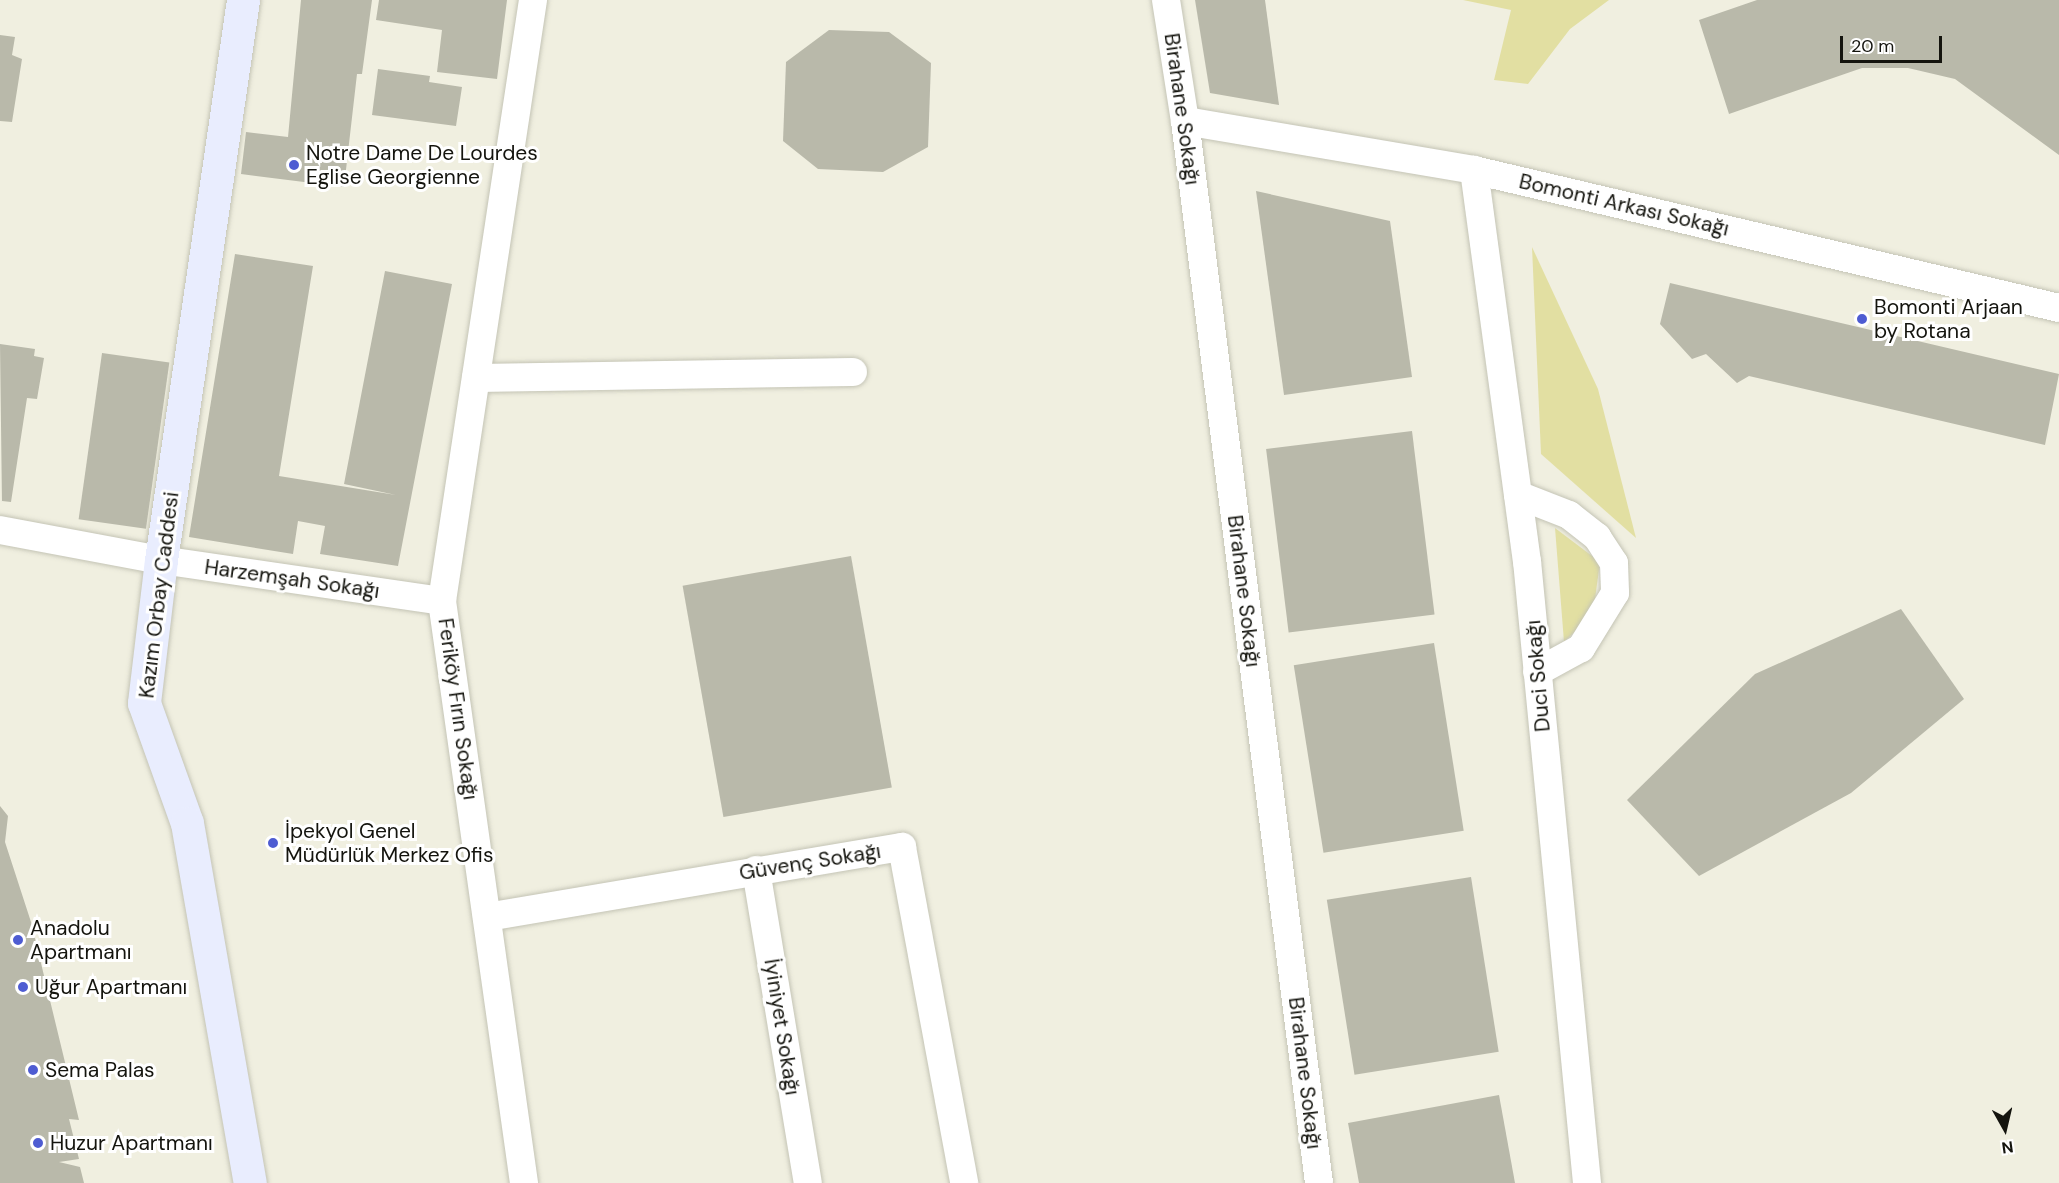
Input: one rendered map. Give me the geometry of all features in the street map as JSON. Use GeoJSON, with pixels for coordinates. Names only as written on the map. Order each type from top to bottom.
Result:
{"type":"FeatureCollection","features":[{"type":"Feature","properties":{"kind":"street","name":"Kazım Orbay Caddesi"},"geometry":{"type":"LineString","coordinates":[[243,0],[161,560],[144,703],[187,823],[250,1183]]}},
{"type":"Feature","properties":{"kind":"street","name":"Feriköy Fırın Sokağı"},"geometry":{"type":"LineString","coordinates":[[524,1183],[442,601],[533,0]]}},
{"type":"Feature","properties":{"kind":"street","name":"Birahane Sokağı"},"geometry":{"type":"LineString","coordinates":[[1166,0],[1185,121],[1318,1183]]}},
{"type":"Feature","properties":{"kind":"street","name":"Bomonti Arkası Sokağı"},"geometry":{"type":"LineString","coordinates":[[1185,121],[1474,170],[2059,308]]}},
{"type":"Feature","properties":{"kind":"street","name":"Duci Sokağı"},"geometry":{"type":"LineString","coordinates":[[1474,170],[1518,495],[1587,1183]]}},
{"type":"Feature","properties":{"kind":"street"},"geometry":{"type":"LineString","coordinates":[[476,378],[853,372]]}},
{"type":"Feature","properties":{"kind":"street"},"geometry":{"type":"LineString","coordinates":[[1518,495],[1569,515],[1597,537],[1614,563],[1615,593],[1581,648],[1537,672]]}},
{"type":"Feature","properties":{"kind":"street","name":"Harzemşah Sokağı"},"geometry":{"type":"LineString","coordinates":[[0,530],[161,560],[442,601]]}},
{"type":"Feature","properties":{"kind":"street","name":"Güvenç Sokağı"},"geometry":{"type":"LineString","coordinates":[[487,917],[902,847],[964,1183]]}},
{"type":"Feature","properties":{"kind":"street","name":"İyiniyet Sokağı"},"geometry":{"type":"LineString","coordinates":[[756,870],[808,1183]]}},
{"type":"Feature","properties":{"kind":"shaded area"},"geometry":{"type":"Polygon","coordinates":[[[1463,0],[1609,0],[1570,29],[1528,84],[1494,80],[1511,10],[1463,0]]]}},
{"type":"Feature","properties":{"kind":"shaded area"},"geometry":{"type":"Polygon","coordinates":[[[1532,247],[1598,389],[1636,538],[1541,454],[1532,247]]]}},
{"type":"Feature","properties":{"kind":"shaded area"},"geometry":{"type":"Polygon","coordinates":[[[1555,528],[1600,562],[1593,614],[1564,642],[1555,528]]]}},
{"type":"Feature","properties":{"kind":"building"},"geometry":{"type":"Polygon","coordinates":[[[301,0],[372,0],[362,74],[357,74],[344,187],[241,174],[246,132],[288,137],[301,0]]]}},
{"type":"Feature","properties":{"kind":"building"},"geometry":{"type":"Polygon","coordinates":[[[379,0],[507,0],[497,79],[437,72],[442,30],[376,20],[379,0]]]}},
{"type":"Feature","properties":{"kind":"building"},"geometry":{"type":"Polygon","coordinates":[[[1195,0],[1265,0],[1279,105],[1210,93],[1195,0]]]}},
{"type":"Feature","properties":{"kind":"building"},"geometry":{"type":"Polygon","coordinates":[[[1757,0],[2059,0],[2059,155],[1955,79],[1908,68],[1862,68],[1729,114],[1699,20],[1757,0]]]}},
{"type":"Feature","properties":{"kind":"building"},"geometry":{"type":"Polygon","coordinates":[[[829,30],[889,32],[931,63],[928,147],[883,172],[818,169],[783,141],[786,62],[829,30]]]}},
{"type":"Feature","properties":{"kind":"building"},"geometry":{"type":"Polygon","coordinates":[[[0,35],[15,37],[12,55],[22,59],[12,122],[0,121],[0,35]]]}},
{"type":"Feature","properties":{"kind":"building"},"geometry":{"type":"Polygon","coordinates":[[[378,69],[430,76],[429,82],[462,87],[456,126],[372,115],[378,69]]]}},
{"type":"Feature","properties":{"kind":"building"},"geometry":{"type":"Polygon","coordinates":[[[1256,191],[1390,221],[1412,377],[1284,395],[1256,191]]]}},
{"type":"Feature","properties":{"kind":"building"},"geometry":{"type":"Polygon","coordinates":[[[235,254],[313,266],[279,476],[396,495],[344,484],[385,271],[452,284],[398,566],[320,554],[325,526],[298,521],[293,554],[189,537],[235,254]]]}},
{"type":"Feature","properties":{"kind":"building"},"geometry":{"type":"Polygon","coordinates":[[[1670,283],[2059,374],[2045,445],[1749,376],[1737,383],[1706,354],[1692,359],[1660,324],[1670,283]]]}},
{"type":"Feature","properties":{"kind":"building"},"geometry":{"type":"Polygon","coordinates":[[[0,344],[35,349],[34,356],[44,358],[37,399],[27,398],[11,502],[2,501],[2,505],[0,344]]]}},
{"type":"Feature","properties":{"kind":"building"},"geometry":{"type":"Polygon","coordinates":[[[102,353],[169,362],[146,529],[79,519],[102,353]]]}},
{"type":"Feature","properties":{"kind":"building"},"geometry":{"type":"Polygon","coordinates":[[[1412,431],[1435,615],[1289,633],[1266,449],[1412,431]]]}},
{"type":"Feature","properties":{"kind":"building"},"geometry":{"type":"Polygon","coordinates":[[[851,556],[892,787],[723,817],[683,586],[851,556]]]}},
{"type":"Feature","properties":{"kind":"building"},"geometry":{"type":"Polygon","coordinates":[[[1901,609],[1964,699],[1851,793],[1699,876],[1627,800],[1755,674],[1901,609]]]}},
{"type":"Feature","properties":{"kind":"building"},"geometry":{"type":"Polygon","coordinates":[[[1434,643],[1464,831],[1323,853],[1294,665],[1434,643]]]}},
{"type":"Feature","properties":{"kind":"building"},"geometry":{"type":"Polygon","coordinates":[[[0,806],[8,816],[5,842],[31,922],[79,1120],[69,1119],[79,1159],[59,1162],[80,1167],[84,1183],[0,1183],[0,806]]]}},
{"type":"Feature","properties":{"kind":"building"},"geometry":{"type":"Polygon","coordinates":[[[1471,877],[1499,1052],[1354,1075],[1327,900],[1471,877]]]}},
{"type":"Feature","properties":{"kind":"building"},"geometry":{"type":"Polygon","coordinates":[[[1499,1095],[1515,1183],[1359,1183],[1348,1123],[1499,1095]]]}},
{"type":"Feature","properties":{"kind":"place","name":"Notre Dame De Lourdes Eglise Georgienne"},"geometry":{"type":"Point","coordinates":[294,165]}},
{"type":"Feature","properties":{"kind":"place","name":"Bomonti Arjaan by Rotana"},"geometry":{"type":"Point","coordinates":[1862,319]}},
{"type":"Feature","properties":{"kind":"place","name":"İpekyol Genel Müdürlük Merkez Ofis"},"geometry":{"type":"Point","coordinates":[273,843]}},
{"type":"Feature","properties":{"kind":"place","name":"Anadolu Apartmanı"},"geometry":{"type":"Point","coordinates":[18,940]}},
{"type":"Feature","properties":{"kind":"place","name":"Uğur Apartmanı"},"geometry":{"type":"Point","coordinates":[23,987]}},
{"type":"Feature","properties":{"kind":"place","name":"Sema Palas"},"geometry":{"type":"Point","coordinates":[33,1070]}},
{"type":"Feature","properties":{"kind":"place","name":"Huzur Apartmanı"},"geometry":{"type":"Point","coordinates":[38,1143]}}]}
